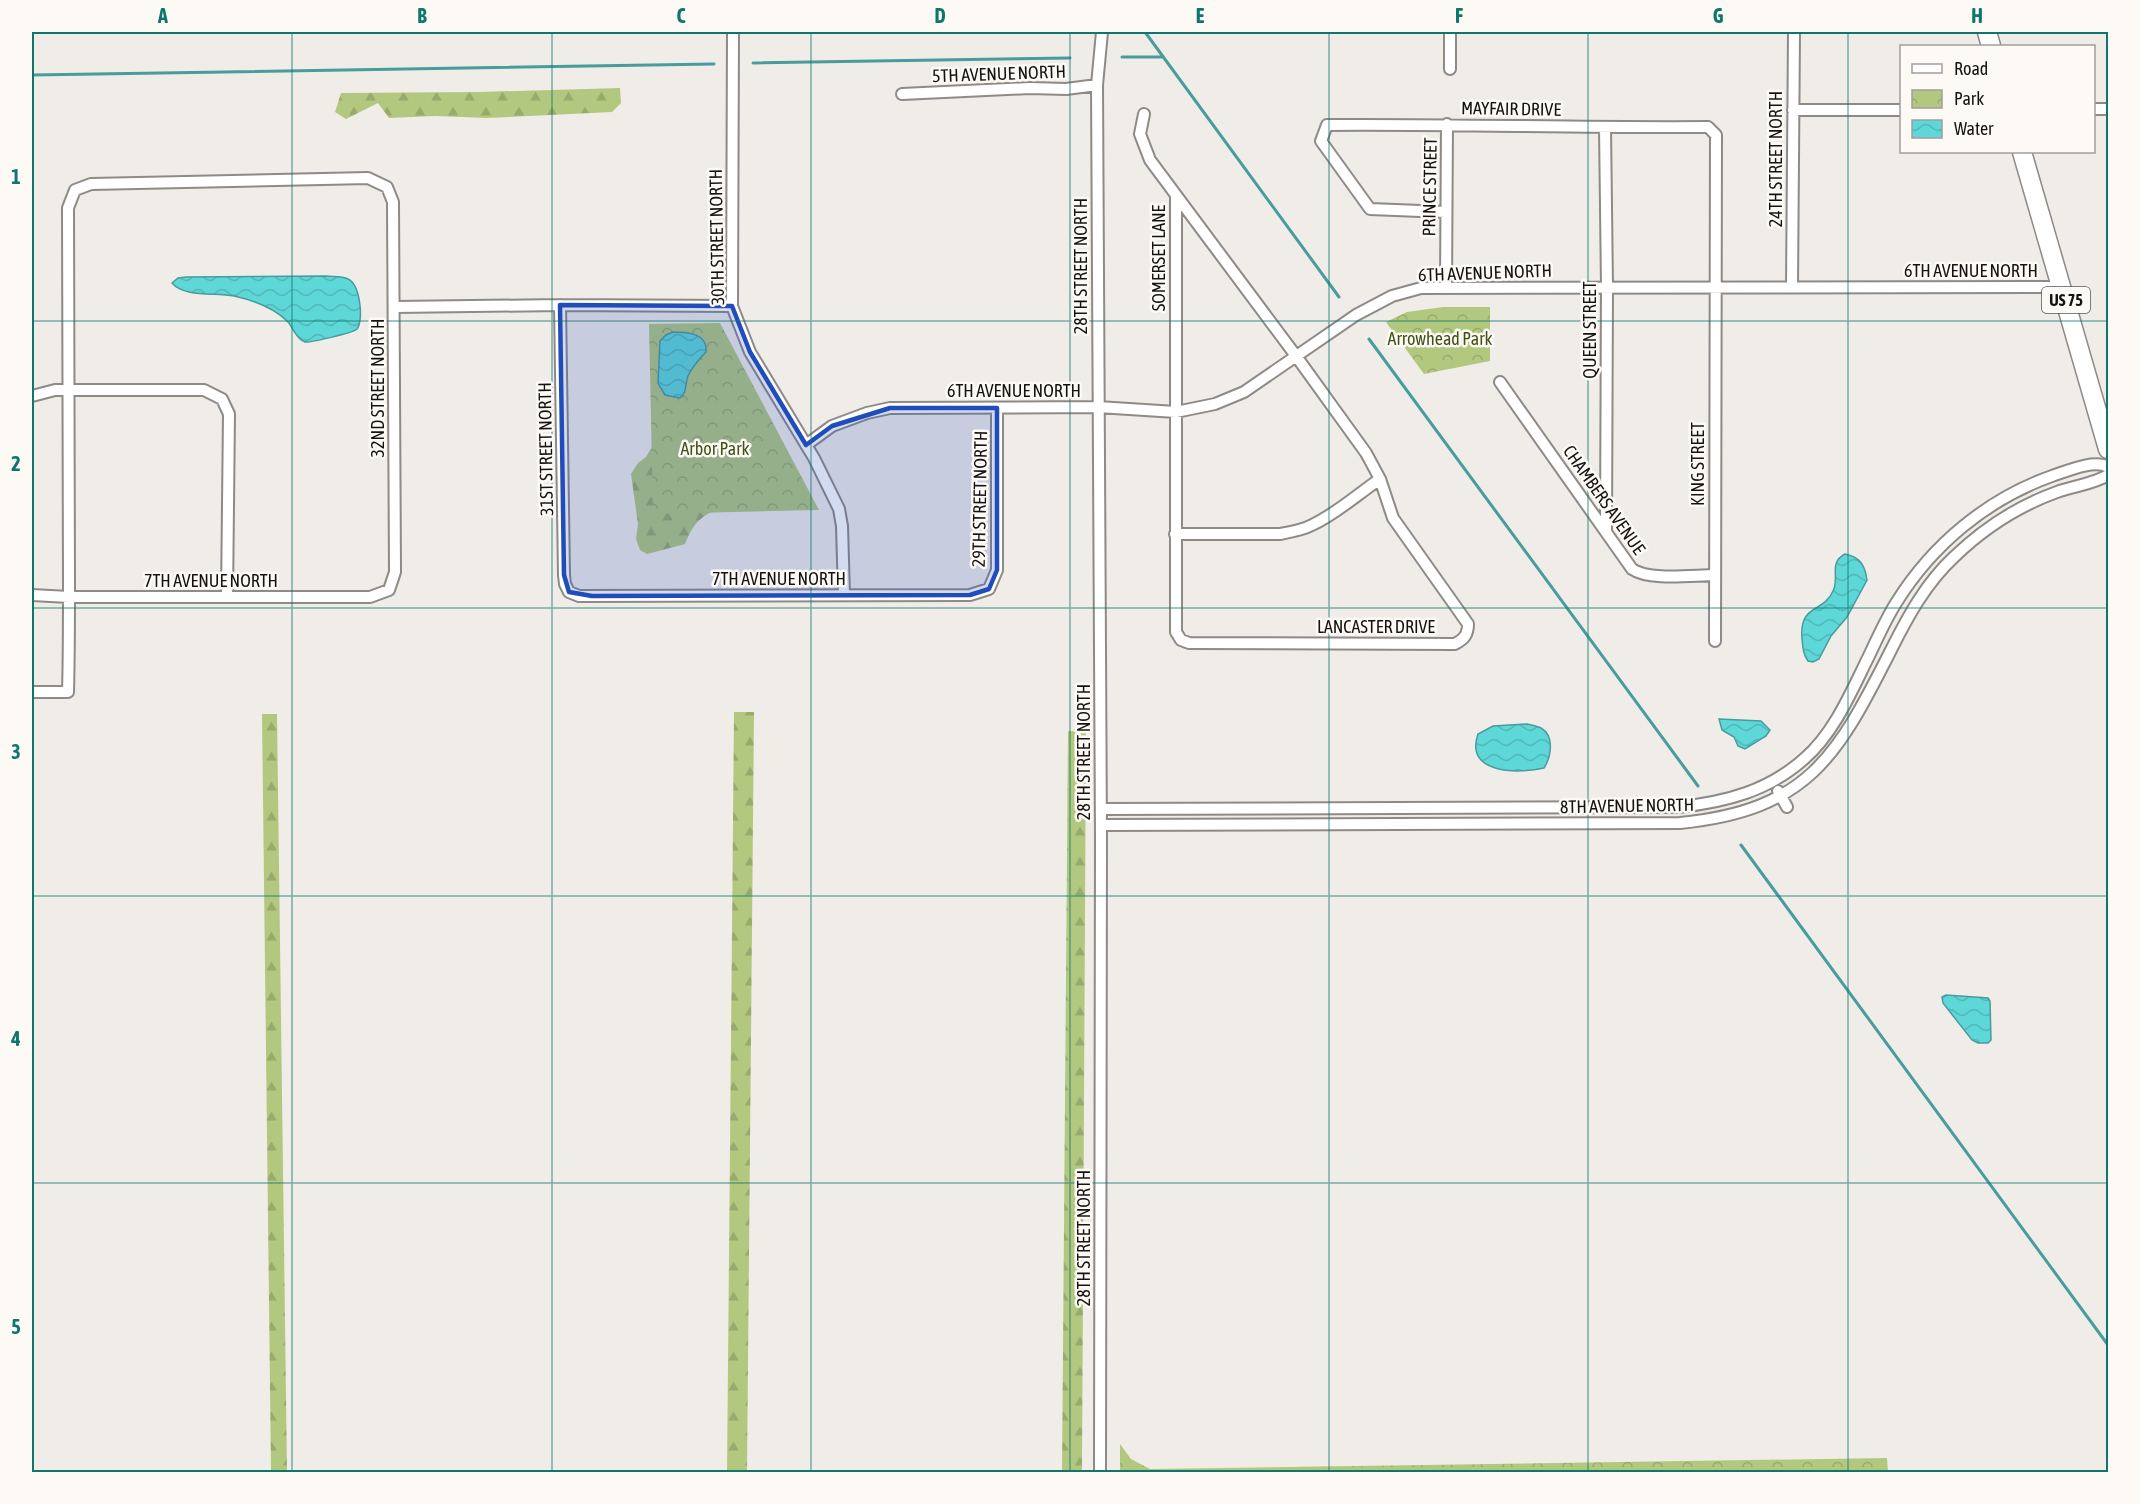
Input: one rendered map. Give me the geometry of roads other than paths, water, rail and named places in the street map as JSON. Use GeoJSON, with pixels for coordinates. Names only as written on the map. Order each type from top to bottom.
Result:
{"type":"FeatureCollection","features":[{"type":"Feature","properties":{"kind":"main road","name":"US 75"},"geometry":{"type":"LineString","coordinates":[[2022,153],[2109,448]]}},
{"type":"Feature","properties":{"kind":"street","name":"30TH STREET NORTH"},"geometry":{"type":"LineString","coordinates":[[733,32],[732,306],[750,352],[806,445],[838,509],[842,526],[844,595]]}},
{"type":"Feature","properties":{"kind":"street","name":"28TH STREET NORTH"},"geometry":{"type":"LineString","coordinates":[[1100,1473],[1101,809],[1097,85],[1102,32]]}},
{"type":"Feature","properties":{"kind":"street"},"geometry":{"type":"LineString","coordinates":[[1450,32],[1450,69]]}},
{"type":"Feature","properties":{"kind":"street","name":"24TH STREET NORTH"},"geometry":{"type":"LineString","coordinates":[[1792,287],[1794,32]]}},
{"type":"Feature","properties":{"kind":"street","name":"5TH AVENUE NORTH"},"geometry":{"type":"LineString","coordinates":[[902,94],[1097,85]]}},
{"type":"Feature","properties":{"kind":"street"},"geometry":{"type":"LineString","coordinates":[[1793,110],[1900,110]]}},
{"type":"Feature","properties":{"kind":"street"},"geometry":{"type":"LineString","coordinates":[[1144,114],[1140,134],[1143,143],[1150,160],[1176,195]]}},
{"type":"Feature","properties":{"kind":"street","name":"PRINCE STREET"},"geometry":{"type":"LineString","coordinates":[[1446,287],[1447,124]]}},
{"type":"Feature","properties":{"kind":"street","name":"MAYFAIR DRIVE"},"geometry":{"type":"LineString","coordinates":[[1446,212],[1370,209],[1321,141],[1327,125],[1708,127],[1716,135],[1715,287]]}},
{"type":"Feature","properties":{"kind":"street","name":"QUEEN STREET"},"geometry":{"type":"LineString","coordinates":[[1605,127],[1606,532]]}},
{"type":"Feature","properties":{"kind":"street","name":"32ND STREET NORTH"},"geometry":{"type":"LineString","coordinates":[[69,390],[68,208],[75,190],[91,184],[368,178],[387,187],[393,202],[395,307],[395,572],[389,590]]}},
{"type":"Feature","properties":{"kind":"street","name":"SOMERSET LANE"},"geometry":{"type":"LineString","coordinates":[[1176,195],[1296,356]]}},
{"type":"Feature","properties":{"kind":"street","name":"SOMERSET LANE"},"geometry":{"type":"LineString","coordinates":[[1176,195],[1176,412]]}},
{"type":"Feature","properties":{"kind":"street","name":"KING STREET"},"geometry":{"type":"LineString","coordinates":[[1715,287],[1715,641]]}},
{"type":"Feature","properties":{"kind":"street","name":"6TH AVENUE NORTH"},"geometry":{"type":"LineString","coordinates":[[806,445],[832,426],[867,413],[890,408],[1098,407],[1176,412],[1215,404],[1244,392],[1356,315],[1392,296],[1421,288],[2062,287]]}},
{"type":"Feature","properties":{"kind":"street"},"geometry":{"type":"LineString","coordinates":[[395,307],[560,304],[732,306]]}},
{"type":"Feature","properties":{"kind":"street","name":"31ST STREET NORTH"},"geometry":{"type":"LineString","coordinates":[[560,304],[564,575],[569,592]]}},
{"type":"Feature","properties":{"kind":"street","name":"LANCASTER DRIVE"},"geometry":{"type":"LineString","coordinates":[[1176,412],[1176,632],[1181,640],[1189,643],[1455,644],[1468,632],[1468,624],[1392,518],[1380,479],[1366,453],[1296,356]]}},
{"type":"Feature","properties":{"kind":"street","name":"CHAMBERS AVENUE"},"geometry":{"type":"LineString","coordinates":[[1500,382],[1632,569],[1648,576],[1715,575]]}},
{"type":"Feature","properties":{"kind":"street"},"geometry":{"type":"LineString","coordinates":[[32,396],[55,390],[204,390],[222,399],[229,414],[227,597]]}},
{"type":"Feature","properties":{"kind":"street"},"geometry":{"type":"LineString","coordinates":[[32,692],[68,692],[69,390]]}},
{"type":"Feature","properties":{"kind":"street","name":"29TH STREET NORTH"},"geometry":{"type":"LineString","coordinates":[[989,589],[997,570],[997,408]]}},
{"type":"Feature","properties":{"kind":"street","name":"8TH AVENUE NORTH"},"geometry":{"type":"LineString","coordinates":[[1101,809],[1679,807],[1708,804],[1740,796],[1773,783],[1805,758],[1824,736],[1843,708],[1896,604],[1917,572],[1964,525],[2015,491],[2066,471],[2093,465],[2104,464],[2109,467]]}},
{"type":"Feature","properties":{"kind":"street","name":"8TH AVENUE NORTH"},"geometry":{"type":"LineString","coordinates":[[1101,825],[1680,823],[1711,820],[1745,812],[1781,797],[1817,770],[1837,746],[1857,717],[1910,612],[1930,582],[1952,558],[1983,532],[2023,506],[2062,490],[2109,475]]}},
{"type":"Feature","properties":{"kind":"street"},"geometry":{"type":"LineString","coordinates":[[1175,534],[1280,534],[1295,531],[1311,526],[1380,479]]}},
{"type":"Feature","properties":{"kind":"street","name":"7TH AVENUE NORTH"},"geometry":{"type":"LineString","coordinates":[[569,592],[586,596],[970,595],[989,589]]}},
{"type":"Feature","properties":{"kind":"street","name":"7TH AVENUE NORTH"},"geometry":{"type":"LineString","coordinates":[[32,595],[370,597],[389,590]]}},
{"type":"Feature","properties":{"kind":"street"},"geometry":{"type":"LineString","coordinates":[[1773,783],[1787,807]]}},
{"type":"Feature","properties":{"kind":"water"},"geometry":{"type":"Polygon","coordinates":[[[186,277],[343,277],[352,282],[360,302],[359,324],[357,329],[348,333],[308,342],[299,338],[282,316],[262,305],[234,296],[192,293],[172,283],[178,278],[186,277]]]}},
{"type":"Feature","properties":{"kind":"water"},"geometry":{"type":"Polygon","coordinates":[[[673,332],[696,335],[704,341],[706,346],[706,352],[690,372],[685,391],[680,398],[665,395],[658,383],[660,341],[673,332]]]}},
{"type":"Feature","properties":{"kind":"water"},"geometry":{"type":"Polygon","coordinates":[[[1845,554],[1861,562],[1867,580],[1847,617],[1831,636],[1819,659],[1813,662],[1808,661],[1802,639],[1804,620],[1808,614],[1829,598],[1835,586],[1837,562],[1845,554]]]}},
{"type":"Feature","properties":{"kind":"water"},"geometry":{"type":"Polygon","coordinates":[[[1719,719],[1761,721],[1770,730],[1766,736],[1745,749],[1738,746],[1734,737],[1722,730],[1719,719]]]}},
{"type":"Feature","properties":{"kind":"water"},"geometry":{"type":"Polygon","coordinates":[[[1527,724],[1541,728],[1550,741],[1550,753],[1544,768],[1521,771],[1496,768],[1486,764],[1479,757],[1476,747],[1478,734],[1493,726],[1527,724]]]}},
{"type":"Feature","properties":{"kind":"water"},"geometry":{"type":"Polygon","coordinates":[[[1946,995],[1988,998],[1991,1040],[1988,1043],[1978,1043],[1972,1040],[1943,1003],[1942,997],[1946,995]]]}},
{"type":"Feature","properties":{"kind":"waterway"},"geometry":{"type":"LineString","coordinates":[[1145,32],[1339,297]]}},
{"type":"Feature","properties":{"kind":"waterway"},"geometry":{"type":"LineString","coordinates":[[1122,57],[1162,57]]}},
{"type":"Feature","properties":{"kind":"waterway"},"geometry":{"type":"LineString","coordinates":[[753,63],[1070,58]]}},
{"type":"Feature","properties":{"kind":"waterway"},"geometry":{"type":"LineString","coordinates":[[32,75],[714,64]]}},
{"type":"Feature","properties":{"kind":"waterway"},"geometry":{"type":"LineString","coordinates":[[1369,339],[1698,786]]}},
{"type":"Feature","properties":{"kind":"waterway"},"geometry":{"type":"LineString","coordinates":[[1741,845],[2108,1345]]}},
{"type":"Feature","properties":{"kind":"park label","name":"Arrowhead Park"},"geometry":{"type":"Point","coordinates":[1440,339]}},
{"type":"Feature","properties":{"kind":"park label","name":"Arbor Park"},"geometry":{"type":"Point","coordinates":[715,449]}}]}
